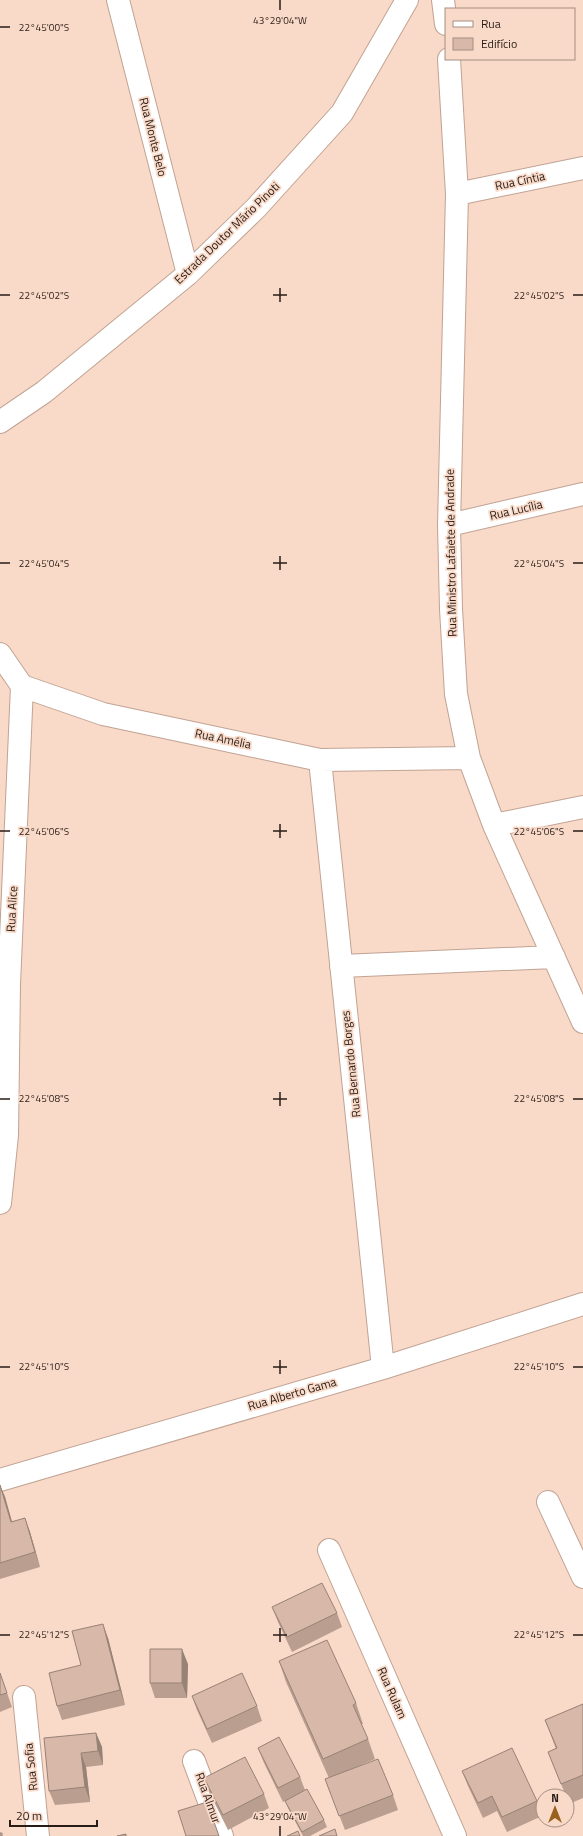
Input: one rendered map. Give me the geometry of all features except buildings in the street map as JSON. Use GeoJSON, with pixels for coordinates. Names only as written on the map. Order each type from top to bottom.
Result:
{"type":"FeatureCollection","features":[{"type":"Feature","properties":{"kind":"street","name":"Rua Monte Belo"},"geometry":{"type":"LineString","coordinates":[[118,0],[188,274]]}},
{"type":"Feature","properties":{"kind":"street","name":"Estrada Doutor Mário Pinoti"},"geometry":{"type":"LineString","coordinates":[[0,422],[44,392],[188,274],[256,208],[342,113],[407,0]]}},
{"type":"Feature","properties":{"kind":"street"},"geometry":{"type":"LineString","coordinates":[[443,0],[445,16]]}},
{"type":"Feature","properties":{"kind":"street","name":"Rua Ministro Lafaiete de Andrade"},"geometry":{"type":"LineString","coordinates":[[449,60],[457,194],[449,525],[451,609],[456,694],[468,758],[494,825],[583,1022]]}},
{"type":"Feature","properties":{"kind":"street","name":"Rua Cíntia"},"geometry":{"type":"LineString","coordinates":[[457,194],[583,168]]}},
{"type":"Feature","properties":{"kind":"street","name":"Rua Lucília"},"geometry":{"type":"LineString","coordinates":[[449,525],[583,494]]}},
{"type":"Feature","properties":{"kind":"street"},"geometry":{"type":"LineString","coordinates":[[0,654],[22,686]]}},
{"type":"Feature","properties":{"kind":"street","name":"Rua Amélia"},"geometry":{"type":"LineString","coordinates":[[22,686],[104,714],[320,760],[468,758]]}},
{"type":"Feature","properties":{"kind":"street","name":"Rua Alice"},"geometry":{"type":"LineString","coordinates":[[0,1203],[7,1135],[9,984],[22,686]]}},
{"type":"Feature","properties":{"kind":"street","name":"Rua Bernardo Borges"},"geometry":{"type":"LineString","coordinates":[[320,760],[383,1368]]}},
{"type":"Feature","properties":{"kind":"street"},"geometry":{"type":"LineString","coordinates":[[494,825],[583,808]]}},
{"type":"Feature","properties":{"kind":"street"},"geometry":{"type":"LineString","coordinates":[[341,966],[554,957]]}},
{"type":"Feature","properties":{"kind":"street","name":"Rua Alberto Gama"},"geometry":{"type":"LineString","coordinates":[[0,1480],[383,1368],[583,1304]]}},
{"type":"Feature","properties":{"kind":"street"},"geometry":{"type":"LineString","coordinates":[[548,1502],[583,1577]]}},
{"type":"Feature","properties":{"kind":"street","name":"Rua Rulam"},"geometry":{"type":"LineString","coordinates":[[328,1550],[455,1836]]}},
{"type":"Feature","properties":{"kind":"street","name":"Rua Sofia"},"geometry":{"type":"LineString","coordinates":[[24,1698],[38,1836]]}},
{"type":"Feature","properties":{"kind":"street","name":"Rua Almur"},"geometry":{"type":"LineString","coordinates":[[194,1761],[222,1836]]}}]}
